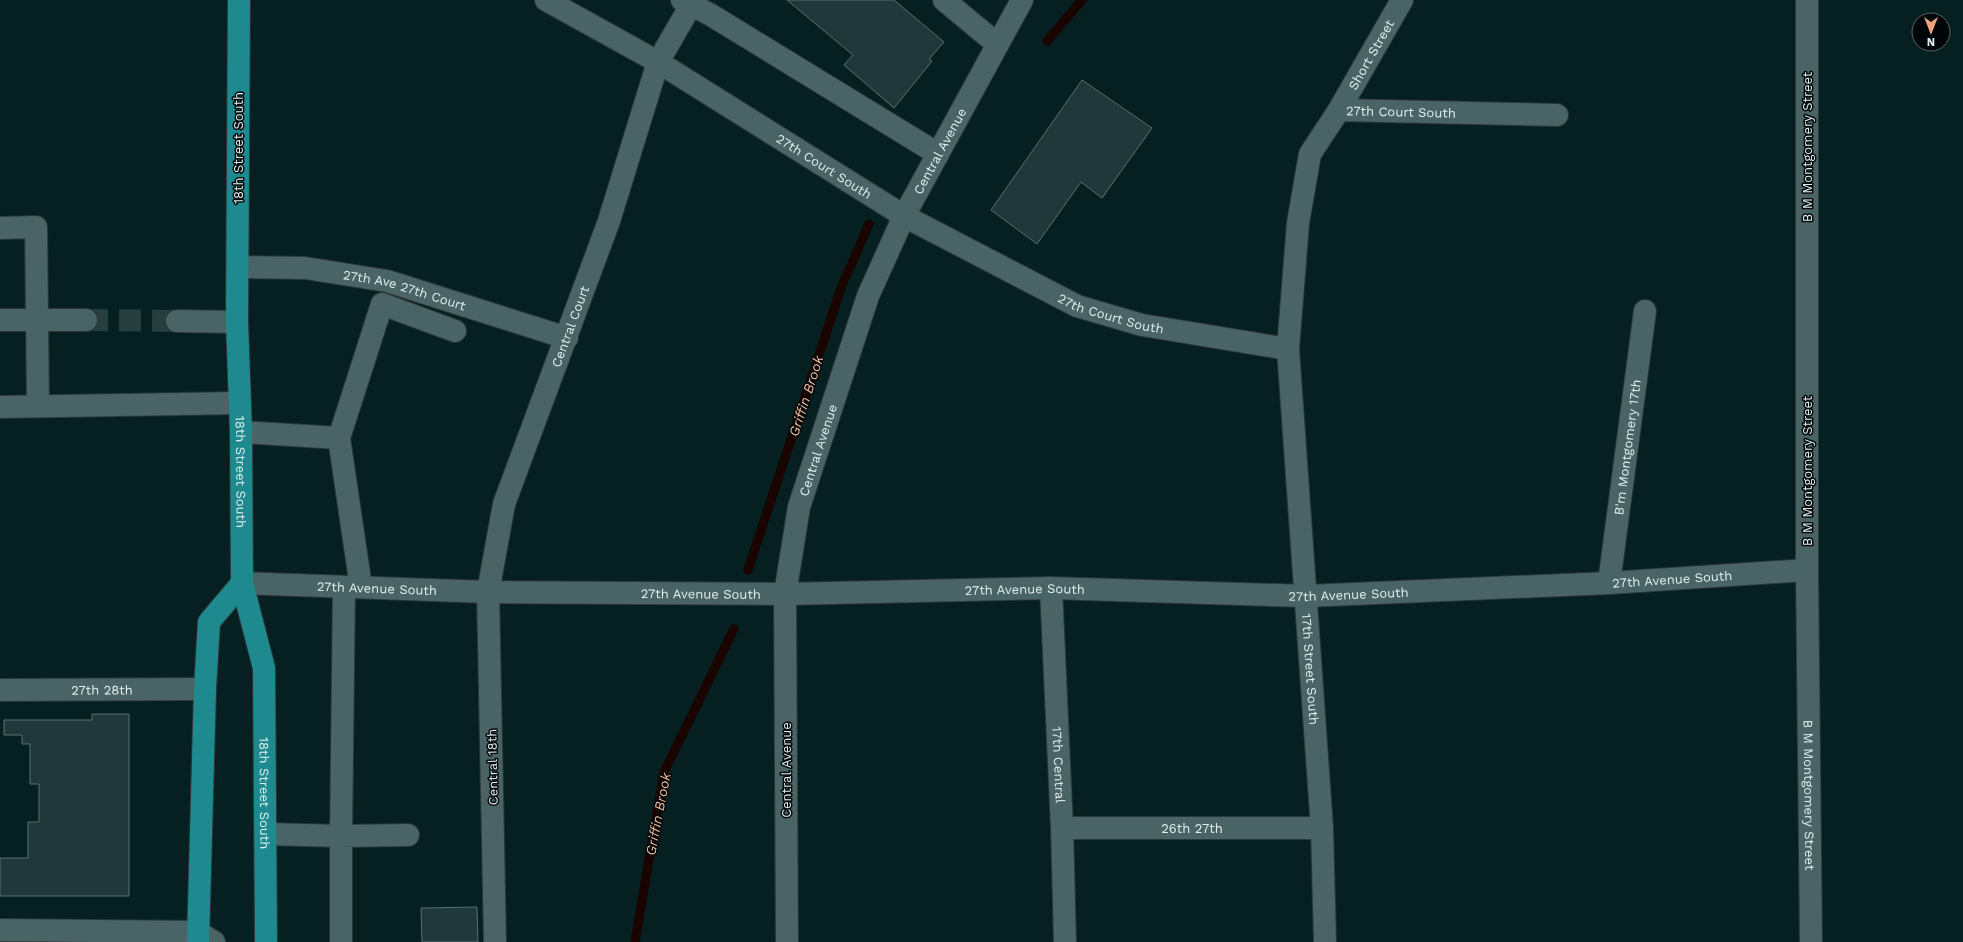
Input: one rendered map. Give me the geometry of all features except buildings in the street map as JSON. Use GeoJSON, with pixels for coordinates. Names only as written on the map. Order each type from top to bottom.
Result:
{"type":"FeatureCollection","features":[{"type":"Feature","properties":{"kind":"main road","name":"18th Street South"},"geometry":{"type":"LineString","coordinates":[[239,0],[238,322],[241,432],[242,583],[264,668],[266,942]]}},
{"type":"Feature","properties":{"kind":"main road"},"geometry":{"type":"LineString","coordinates":[[203,939],[205,689],[209,622],[242,583]]}},
{"type":"Feature","properties":{"kind":"street","name":"27th Court South"},"geometry":{"type":"LineString","coordinates":[[546,0],[658,62],[904,216],[1077,306],[1142,326],[1288,349],[1298,224],[1310,154],[1339,110],[1557,115]]}},
{"type":"Feature","properties":{"kind":"street"},"geometry":{"type":"LineString","coordinates":[[944,0],[997,44]]}},
{"type":"Feature","properties":{"kind":"street","name":"Central Avenue"},"geometry":{"type":"LineString","coordinates":[[787,942],[785,594],[799,507],[868,296],[904,216],[1022,0]]}},
{"type":"Feature","properties":{"kind":"street","name":"Short Street"},"geometry":{"type":"LineString","coordinates":[[1339,110],[1402,0]]}},
{"type":"Feature","properties":{"kind":"street","name":"B M Montgomery Street"},"geometry":{"type":"LineString","coordinates":[[1807,0],[1807,570],[1811,942]]}},
{"type":"Feature","properties":{"kind":"street","name":"Central Court"},"geometry":{"type":"LineString","coordinates":[[488,592],[504,504],[567,338],[609,221],[658,62],[686,2]]}},
{"type":"Feature","properties":{"kind":"street"},"geometry":{"type":"LineString","coordinates":[[686,2],[938,154]]}},
{"type":"Feature","properties":{"kind":"street"},"geometry":{"type":"LineString","coordinates":[[0,228],[36,227],[38,406]]}},
{"type":"Feature","properties":{"kind":"street","name":"27th Ave 27th Court"},"geometry":{"type":"LineString","coordinates":[[238,267],[305,268],[387,281],[567,338]]}},
{"type":"Feature","properties":{"kind":"street"},"geometry":{"type":"LineString","coordinates":[[394,308],[402,286]]}},
{"type":"Feature","properties":{"kind":"street"},"geometry":{"type":"LineString","coordinates":[[342,942],[341,836],[352,587],[339,438],[382,304],[455,331]]}},
{"type":"Feature","properties":{"kind":"street","name":"B'm Montgomery 17th"},"geometry":{"type":"LineString","coordinates":[[1609,583],[1644,311]]}},
{"type":"Feature","properties":{"kind":"street"},"geometry":{"type":"LineString","coordinates":[[0,320],[86,320]]}},
{"type":"Feature","properties":{"kind":"street"},"geometry":{"type":"LineString","coordinates":[[177,321],[238,322]]}},
{"type":"Feature","properties":{"kind":"street","name":"17th Street South"},"geometry":{"type":"LineString","coordinates":[[1288,349],[1322,828],[1325,942]]}},
{"type":"Feature","properties":{"kind":"street"},"geometry":{"type":"LineString","coordinates":[[0,407],[240,403]]}},
{"type":"Feature","properties":{"kind":"street"},"geometry":{"type":"LineString","coordinates":[[241,432],[339,438]]}},
{"type":"Feature","properties":{"kind":"street","name":"27th Avenue South"},"geometry":{"type":"LineString","coordinates":[[242,583],[488,592],[785,594],[1051,588],[1306,596],[1609,583],[1807,570]]}},
{"type":"Feature","properties":{"kind":"street","name":"17th Central"},"geometry":{"type":"LineString","coordinates":[[1051,588],[1062,828],[1065,942]]}},
{"type":"Feature","properties":{"kind":"street","name":"Central 18th"},"geometry":{"type":"LineString","coordinates":[[488,592],[495,942]]}},
{"type":"Feature","properties":{"kind":"street","name":"27th 28th"},"geometry":{"type":"LineString","coordinates":[[0,690],[205,689]]}},
{"type":"Feature","properties":{"kind":"street","name":"26th 27th"},"geometry":{"type":"LineString","coordinates":[[1062,828],[1322,828]]}},
{"type":"Feature","properties":{"kind":"street"},"geometry":{"type":"LineString","coordinates":[[266,834],[341,836],[408,835]]}},
{"type":"Feature","properties":{"kind":"street"},"geometry":{"type":"LineString","coordinates":[[0,930],[203,939]]}},
{"type":"Feature","properties":{"kind":"waterway","name":"Griffin Brook"},"geometry":{"type":"LineString","coordinates":[[1047,41],[1082,0]]}},
{"type":"Feature","properties":{"kind":"waterway","name":"Griffin Brook"},"geometry":{"type":"LineString","coordinates":[[748,570],[841,288],[869,224]]}},
{"type":"Feature","properties":{"kind":"waterway","name":"Griffin Brook"},"geometry":{"type":"LineString","coordinates":[[635,942],[664,772],[734,629]]}},
{"type":"Feature","properties":{"kind":"tunnel"},"geometry":{"type":"LineString","coordinates":[[86,320],[177,321]]}}]}
